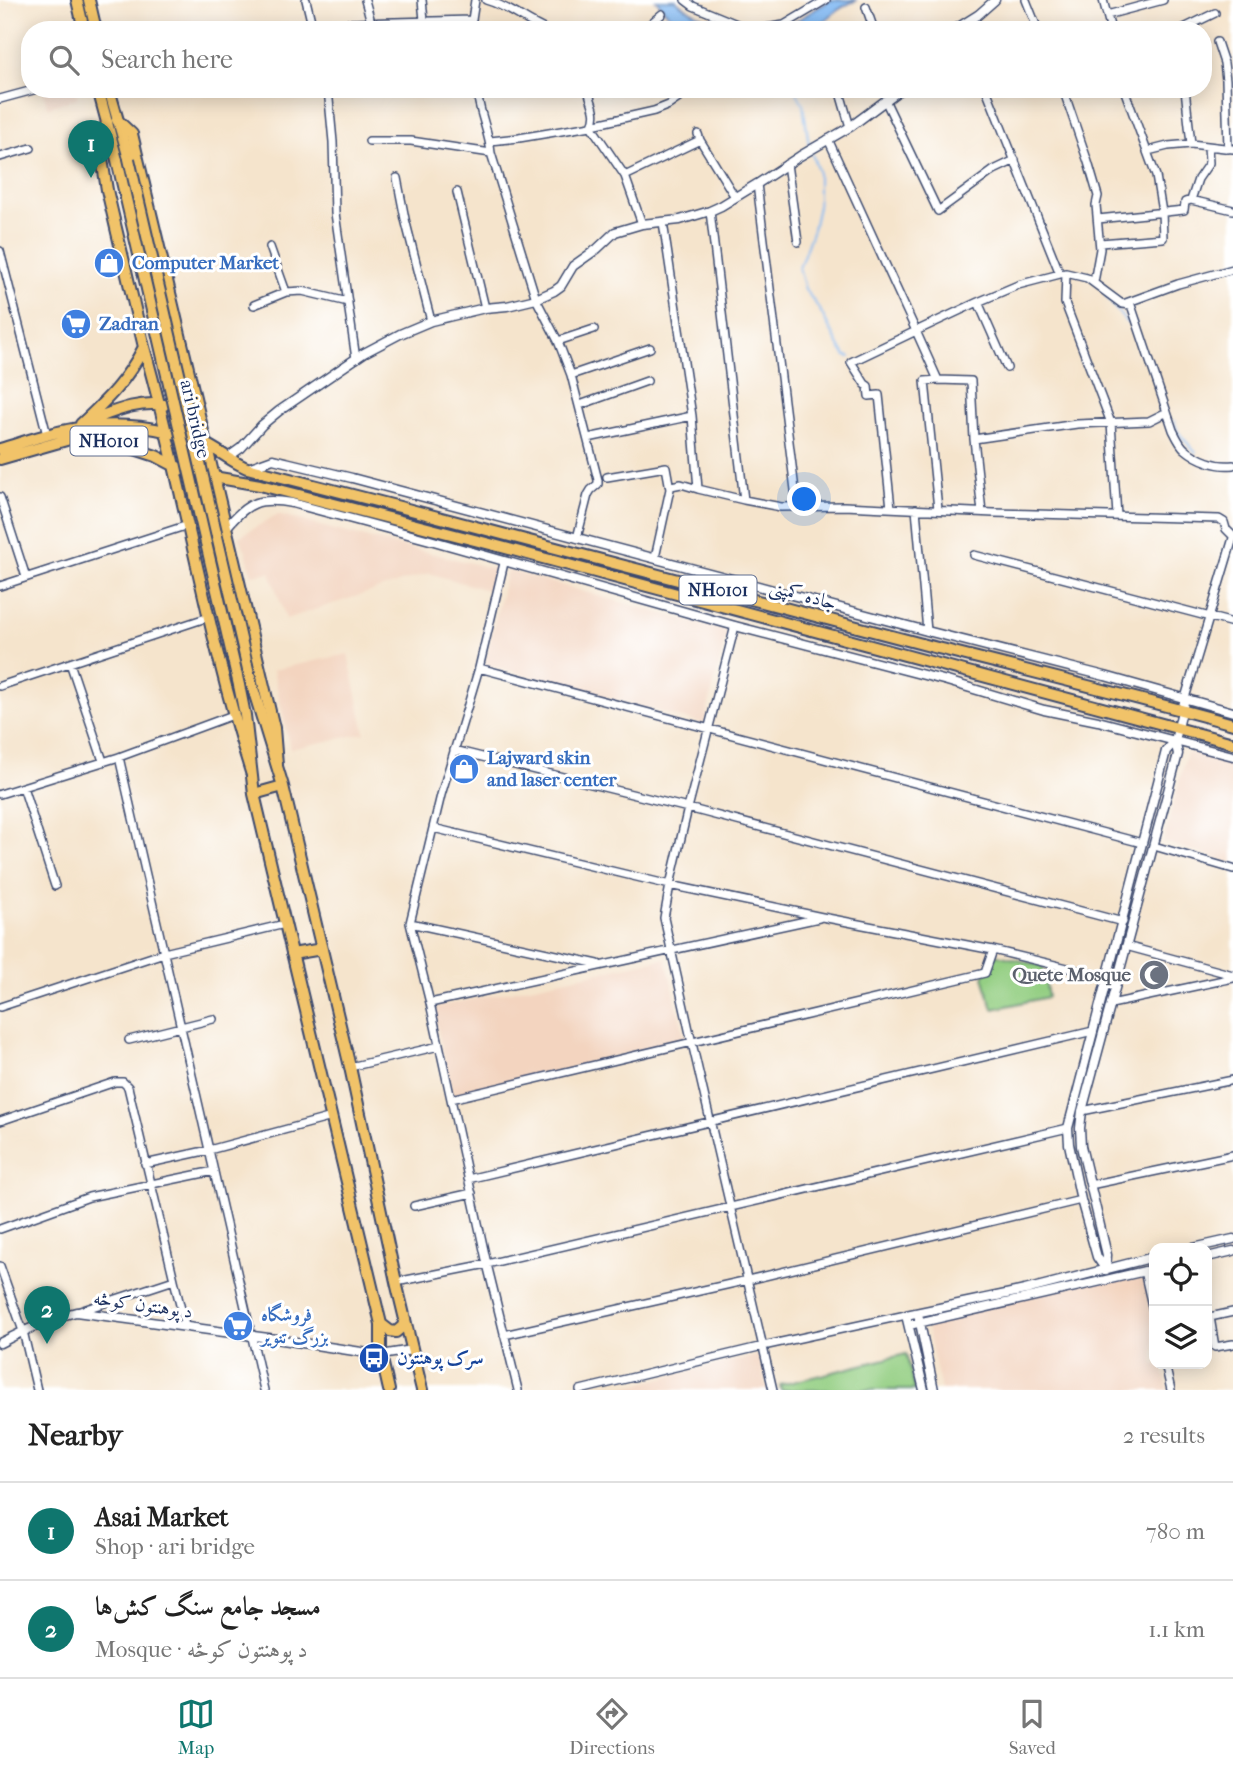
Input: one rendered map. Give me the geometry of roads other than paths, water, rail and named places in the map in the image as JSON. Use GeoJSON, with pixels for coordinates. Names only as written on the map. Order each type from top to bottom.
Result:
{"type":"FeatureCollection","features":[{"type":"Feature","properties":{"kind":"main road"},"geometry":{"type":"LineString","coordinates":[[77,0],[82,21]]}},
{"type":"Feature","properties":{"kind":"main road"},"geometry":{"type":"LineString","coordinates":[[89,0],[94,21]]}},
{"type":"Feature","properties":{"kind":"main road"},"geometry":{"type":"LineString","coordinates":[[108,98],[112,121],[129,159],[245,684],[283,786],[350,1067],[422,1390]]}},
{"type":"Feature","properties":{"kind":"main road"},"geometry":{"type":"LineString","coordinates":[[112,121],[101,144],[107,190],[233,715],[251,772]]}},
{"type":"Feature","properties":{"kind":"main road"},"geometry":{"type":"LineString","coordinates":[[112,121],[132,134],[274,728],[277,765]]}},
{"type":"Feature","properties":{"kind":"main road","name":"ari bridge"},"geometry":{"type":"LineString","coordinates":[[112,121],[117,160],[245,684]]}},
{"type":"Feature","properties":{"kind":"main road"},"geometry":{"type":"LineString","coordinates":[[78,426],[115,392],[135,365],[144,347]]}},
{"type":"Feature","properties":{"kind":"main road","name":"NH0101"},"geometry":{"type":"LineString","coordinates":[[0,449],[78,426],[129,407],[160,404],[202,420]]}},
{"type":"Feature","properties":{"kind":"main road","name":"NH0101"},"geometry":{"type":"LineString","coordinates":[[78,426],[117,426],[166,432],[207,445]]}},
{"type":"Feature","properties":{"kind":"main road","name":"NH0101"},"geometry":{"type":"LineString","coordinates":[[0,460],[65,440],[90,437],[134,448],[188,472],[214,477]]}},
{"type":"Feature","properties":{"kind":"main road","name":"جاده کمپنی"},"geometry":{"type":"LineString","coordinates":[[207,445],[247,468],[1233,724]]}},
{"type":"Feature","properties":{"kind":"main road","name":"جاده کمپنی"},"geometry":{"type":"LineString","coordinates":[[214,477],[260,485],[494,545],[1233,743]]}},
{"type":"Feature","properties":{"kind":"main road"},"geometry":{"type":"LineString","coordinates":[[245,684],[245,715],[254,794],[381,1324],[381,1355],[388,1390]]}},
{"type":"Feature","properties":{"kind":"main road"},"geometry":{"type":"LineString","coordinates":[[254,794],[283,786]]}},
{"type":"Feature","properties":{"kind":"main road"},"geometry":{"type":"LineString","coordinates":[[292,954],[322,949]]}},
{"type":"Feature","properties":{"kind":"main road"},"geometry":{"type":"LineString","coordinates":[[381,1324],[396,1332],[403,1326],[405,1318]]}},
{"type":"Feature","properties":{"kind":"street"},"geometry":{"type":"LineString","coordinates":[[306,0],[308,21]]}},
{"type":"Feature","properties":{"kind":"street"},"geometry":{"type":"LineString","coordinates":[[365,0],[371,21]]}},
{"type":"Feature","properties":{"kind":"street"},"geometry":{"type":"LineString","coordinates":[[422,0],[424,20]]}},
{"type":"Feature","properties":{"kind":"street"},"geometry":{"type":"LineString","coordinates":[[398,21],[472,20],[475,0]]}},
{"type":"Feature","properties":{"kind":"street"},"geometry":{"type":"LineString","coordinates":[[486,0],[499,4],[525,21]]}},
{"type":"Feature","properties":{"kind":"street"},"geometry":{"type":"LineString","coordinates":[[685,0],[721,21]]}},
{"type":"Feature","properties":{"kind":"street"},"geometry":{"type":"LineString","coordinates":[[789,21],[826,0]]}},
{"type":"Feature","properties":{"kind":"street"},"geometry":{"type":"LineString","coordinates":[[969,21],[995,0]]}},
{"type":"Feature","properties":{"kind":"street"},"geometry":{"type":"LineString","coordinates":[[1026,0],[1034,21]]}},
{"type":"Feature","properties":{"kind":"street"},"geometry":{"type":"LineString","coordinates":[[1103,0],[1109,21]]}},
{"type":"Feature","properties":{"kind":"street"},"geometry":{"type":"LineString","coordinates":[[1107,15],[1163,0]]}},
{"type":"Feature","properties":{"kind":"street"},"geometry":{"type":"LineString","coordinates":[[866,8],[871,21]]}},
{"type":"Feature","properties":{"kind":"street"},"geometry":{"type":"LineString","coordinates":[[1199,21],[1215,13]]}},
{"type":"Feature","properties":{"kind":"street"},"geometry":{"type":"LineString","coordinates":[[654,21],[662,14]]}},
{"type":"Feature","properties":{"kind":"street"},"geometry":{"type":"LineString","coordinates":[[1148,151],[1191,144],[1230,149],[1224,63],[1217,42]]}},
{"type":"Feature","properties":{"kind":"street"},"geometry":{"type":"LineString","coordinates":[[0,100],[21,94]]}},
{"type":"Feature","properties":{"kind":"street"},"geometry":{"type":"LineString","coordinates":[[329,98],[335,213],[356,359]]}},
{"type":"Feature","properties":{"kind":"street"},"geometry":{"type":"LineString","coordinates":[[477,98],[536,299],[558,341],[571,375],[588,438],[598,484],[588,495],[577,538]]}},
{"type":"Feature","properties":{"kind":"street"},"geometry":{"type":"LineString","coordinates":[[592,98],[595,110],[592,125]]}},
{"type":"Feature","properties":{"kind":"street"},"geometry":{"type":"LineString","coordinates":[[490,141],[592,125],[653,111],[680,98]]}},
{"type":"Feature","properties":{"kind":"street"},"geometry":{"type":"LineString","coordinates":[[842,98],[850,127]]}},
{"type":"Feature","properties":{"kind":"street"},"geometry":{"type":"LineString","coordinates":[[227,458],[241,449],[262,425],[279,411],[364,353],[431,321],[536,299],[554,291],[561,286],[573,266],[615,232],[642,224],[680,220],[710,211],[850,127],[890,98]]}},
{"type":"Feature","properties":{"kind":"street"},"geometry":{"type":"LineString","coordinates":[[990,98],[1063,274],[1065,303],[1111,423],[1117,516]]}},
{"type":"Feature","properties":{"kind":"street"},"geometry":{"type":"LineString","coordinates":[[1066,98],[1098,196],[1096,205],[1100,249],[1094,282]]}},
{"type":"Feature","properties":{"kind":"street"},"geometry":{"type":"LineString","coordinates":[[1100,243],[1163,238],[1156,176],[1127,98]]}},
{"type":"Feature","properties":{"kind":"street"},"geometry":{"type":"LineString","coordinates":[[1186,98],[1191,144]]}},
{"type":"Feature","properties":{"kind":"street"},"geometry":{"type":"LineString","coordinates":[[886,102],[937,211],[994,170],[1015,160]]}},
{"type":"Feature","properties":{"kind":"street"},"geometry":{"type":"LineString","coordinates":[[592,125],[625,176],[642,224]]}},
{"type":"Feature","properties":{"kind":"street"},"geometry":{"type":"LineString","coordinates":[[625,176],[699,137],[735,197]]}},
{"type":"Feature","properties":{"kind":"street"},"geometry":{"type":"LineString","coordinates":[[828,139],[938,380]]}},
{"type":"Feature","properties":{"kind":"street"},"geometry":{"type":"LineString","coordinates":[[369,141],[411,141],[491,153]]}},
{"type":"Feature","properties":{"kind":"street"},"geometry":{"type":"LineString","coordinates":[[1191,200],[1198,179],[1209,163],[1208,146]]}},
{"type":"Feature","properties":{"kind":"street"},"geometry":{"type":"LineString","coordinates":[[0,157],[31,148]]}},
{"type":"Feature","properties":{"kind":"street"},"geometry":{"type":"LineString","coordinates":[[787,164],[798,242]]}},
{"type":"Feature","properties":{"kind":"street"},"geometry":{"type":"LineString","coordinates":[[397,178],[431,321]]}},
{"type":"Feature","properties":{"kind":"street"},"geometry":{"type":"LineString","coordinates":[[757,184],[797,506]]}},
{"type":"Feature","properties":{"kind":"street"},"geometry":{"type":"LineString","coordinates":[[457,192],[485,308]]}},
{"type":"Feature","properties":{"kind":"street"},"geometry":{"type":"LineString","coordinates":[[1098,219],[1184,210],[1185,202],[1191,200],[1233,210]]}},
{"type":"Feature","properties":{"kind":"street"},"geometry":{"type":"LineString","coordinates":[[710,211],[744,500]]}},
{"type":"Feature","properties":{"kind":"street"},"geometry":{"type":"LineString","coordinates":[[663,222],[692,416],[698,489]]}},
{"type":"Feature","properties":{"kind":"street"},"geometry":{"type":"LineString","coordinates":[[270,247],[286,292]]}},
{"type":"Feature","properties":{"kind":"street"},"geometry":{"type":"LineString","coordinates":[[0,251],[47,435]]}},
{"type":"Feature","properties":{"kind":"street"},"geometry":{"type":"LineString","coordinates":[[1122,304],[1178,284],[1233,269]]}},
{"type":"Feature","properties":{"kind":"street"},"geometry":{"type":"LineString","coordinates":[[891,509],[879,395],[869,396],[868,386],[864,384],[852,362],[1018,285],[1063,274],[1087,278],[1122,304],[1130,305],[1173,430],[1183,448],[1207,462],[1233,465]]}},
{"type":"Feature","properties":{"kind":"street"},"geometry":{"type":"LineString","coordinates":[[254,305],[286,292],[310,293],[348,302]]}},
{"type":"Feature","properties":{"kind":"street"},"geometry":{"type":"LineString","coordinates":[[978,302],[1007,368]]}},
{"type":"Feature","properties":{"kind":"street"},"geometry":{"type":"LineString","coordinates":[[558,341],[594,329]]}},
{"type":"Feature","properties":{"kind":"street"},"geometry":{"type":"LineString","coordinates":[[571,375],[650,348]]}},
{"type":"Feature","properties":{"kind":"street"},"geometry":{"type":"LineString","coordinates":[[938,509],[925,381],[971,380],[982,512]]}},
{"type":"Feature","properties":{"kind":"street"},"geometry":{"type":"LineString","coordinates":[[580,405],[647,381]]}},
{"type":"Feature","properties":{"kind":"street"},"geometry":{"type":"LineString","coordinates":[[974,439],[1077,424],[1149,421],[1167,412]]}},
{"type":"Feature","properties":{"kind":"street"},"geometry":{"type":"LineString","coordinates":[[588,438],[692,416]]}},
{"type":"Feature","properties":{"kind":"street"},"geometry":{"type":"LineString","coordinates":[[247,468],[273,459],[352,478],[1233,712]]}},
{"type":"Feature","properties":{"kind":"street"},"geometry":{"type":"LineString","coordinates":[[607,477],[664,466],[667,468],[671,486],[655,558]]}},
{"type":"Feature","properties":{"kind":"street"},"geometry":{"type":"LineString","coordinates":[[671,486],[681,484],[780,506],[1219,519],[1224,522],[1233,537],[1185,698],[1175,741],[1178,754],[1154,846],[1126,946],[1118,960]]}},
{"type":"Feature","properties":{"kind":"street"},"geometry":{"type":"LineString","coordinates":[[0,497],[26,577]]}},
{"type":"Feature","properties":{"kind":"street"},"geometry":{"type":"LineString","coordinates":[[226,528],[249,504],[274,500],[430,540],[1044,710],[1233,756]]}},
{"type":"Feature","properties":{"kind":"street"},"geometry":{"type":"LineString","coordinates":[[916,509],[927,631]]}},
{"type":"Feature","properties":{"kind":"street"},"geometry":{"type":"LineString","coordinates":[[0,586],[188,525]]}},
{"type":"Feature","properties":{"kind":"street"},"geometry":{"type":"LineString","coordinates":[[974,555],[1233,623]]}},
{"type":"Feature","properties":{"kind":"street"},"geometry":{"type":"LineString","coordinates":[[504,562],[479,668],[454,750],[410,923],[518,1390]]}},
{"type":"Feature","properties":{"kind":"street"},"geometry":{"type":"LineString","coordinates":[[0,686],[209,617]]}},
{"type":"Feature","properties":{"kind":"street"},"geometry":{"type":"LineString","coordinates":[[735,626],[688,808],[664,918],[773,1390]]}},
{"type":"Feature","properties":{"kind":"street"},"geometry":{"type":"LineString","coordinates":[[70,663],[103,761]]}},
{"type":"Feature","properties":{"kind":"street"},"geometry":{"type":"LineString","coordinates":[[479,668],[1142,843]]}},
{"type":"Feature","properties":{"kind":"street"},"geometry":{"type":"LineString","coordinates":[[0,794],[119,757],[233,715]]}},
{"type":"Feature","properties":{"kind":"street"},"geometry":{"type":"LineString","coordinates":[[1106,1270],[1097,1257],[1081,1200],[1068,1128],[1093,1031],[1118,960],[1123,922],[1166,751],[1175,741]]}},
{"type":"Feature","properties":{"kind":"street"},"geometry":{"type":"LineString","coordinates":[[454,750],[1123,922]]}},
{"type":"Feature","properties":{"kind":"street"},"geometry":{"type":"LineString","coordinates":[[119,757],[264,1390]]}},
{"type":"Feature","properties":{"kind":"street"},"geometry":{"type":"LineString","coordinates":[[23,787],[55,886]]}},
{"type":"Feature","properties":{"kind":"street"},"geometry":{"type":"LineString","coordinates":[[433,828],[670,885],[993,950],[1112,979]]}},
{"type":"Feature","properties":{"kind":"street"},"geometry":{"type":"LineString","coordinates":[[1154,846],[1233,869]]}},
{"type":"Feature","properties":{"kind":"street"},"geometry":{"type":"LineString","coordinates":[[430,1003],[822,917]]}},
{"type":"Feature","properties":{"kind":"street"},"geometry":{"type":"LineString","coordinates":[[410,923],[602,965]]}},
{"type":"Feature","properties":{"kind":"street"},"geometry":{"type":"LineString","coordinates":[[0,1007],[164,953],[285,924]]}},
{"type":"Feature","properties":{"kind":"street"},"geometry":{"type":"LineString","coordinates":[[1126,946],[1233,976]]}},
{"type":"Feature","properties":{"kind":"street"},"geometry":{"type":"LineString","coordinates":[[451,1099],[985,972],[993,950]]}},
{"type":"Feature","properties":{"kind":"street"},"geometry":{"type":"LineString","coordinates":[[1111,1004],[1233,976]]}},
{"type":"Feature","properties":{"kind":"street"},"geometry":{"type":"LineString","coordinates":[[1106,1270],[1107,1255],[1081,1146],[1080,1128],[1082,1111],[1111,1004],[1112,979]]}},
{"type":"Feature","properties":{"kind":"street"},"geometry":{"type":"LineString","coordinates":[[129,1040],[213,1019]]}},
{"type":"Feature","properties":{"kind":"street"},"geometry":{"type":"LineString","coordinates":[[468,1178],[1093,1031]]}},
{"type":"Feature","properties":{"kind":"street"},"geometry":{"type":"LineString","coordinates":[[350,1067],[439,1046]]}},
{"type":"Feature","properties":{"kind":"street"},"geometry":{"type":"LineString","coordinates":[[1082,1111],[1233,1080]]}},
{"type":"Feature","properties":{"kind":"street"},"geometry":{"type":"LineString","coordinates":[[0,1121],[115,1082],[123,1082],[128,1087],[185,1326]]}},
{"type":"Feature","properties":{"kind":"street"},"geometry":{"type":"LineString","coordinates":[[145,1164],[332,1117]]}},
{"type":"Feature","properties":{"kind":"street"},"geometry":{"type":"LineString","coordinates":[[396,1283],[1068,1128]]}},
{"type":"Feature","properties":{"kind":"street"},"geometry":{"type":"LineString","coordinates":[[1090,1185],[1233,1155]]}},
{"type":"Feature","properties":{"kind":"street"},"geometry":{"type":"LineString","coordinates":[[0,1229],[89,1197],[214,1171]]}},
{"type":"Feature","properties":{"kind":"street"},"geometry":{"type":"LineString","coordinates":[[414,1206],[472,1194]]}},
{"type":"Feature","properties":{"kind":"street"},"geometry":{"type":"LineString","coordinates":[[505,1335],[1081,1200]]}},
{"type":"Feature","properties":{"kind":"street"},"geometry":{"type":"LineString","coordinates":[[1212,1244],[1233,1239]]}},
{"type":"Feature","properties":{"kind":"street"},"geometry":{"type":"LineString","coordinates":[[1212,1256],[1233,1251]]}},
{"type":"Feature","properties":{"kind":"street"},"geometry":{"type":"LineString","coordinates":[[1026,1294],[1149,1258]]}},
{"type":"Feature","properties":{"kind":"street"},"geometry":{"type":"LineString","coordinates":[[0,1266],[23,1331],[37,1390]]}},
{"type":"Feature","properties":{"kind":"street"},"geometry":{"type":"LineString","coordinates":[[909,1325],[919,1318],[1149,1270]]}},
{"type":"Feature","properties":{"kind":"street"},"geometry":{"type":"LineString","coordinates":[[1144,1271],[1152,1306]]}},
{"type":"Feature","properties":{"kind":"street"},"geometry":{"type":"LineString","coordinates":[[76,1312],[174,1280]]}},
{"type":"Feature","properties":{"kind":"street","name":"د پوهنتون کوڅه"},"geometry":{"type":"LineString","coordinates":[[0,1343],[59,1316],[76,1312],[381,1355],[412,1350]]}},
{"type":"Feature","properties":{"kind":"street"},"geometry":{"type":"LineString","coordinates":[[1233,1312],[1210,1317],[1215,1347],[1233,1344]]}},
{"type":"Feature","properties":{"kind":"street"},"geometry":{"type":"LineString","coordinates":[[580,1390],[906,1315],[919,1318]]}},
{"type":"Feature","properties":{"kind":"street"},"geometry":{"type":"LineString","coordinates":[[906,1315],[924,1390]]}},
{"type":"Feature","properties":{"kind":"street"},"geometry":{"type":"LineString","coordinates":[[919,1318],[934,1390]]}},
{"type":"Feature","properties":{"kind":"street"},"geometry":{"type":"LineString","coordinates":[[1166,1369],[1171,1390]]}},
{"type":"Feature","properties":{"kind":"water"},"geometry":{"type":"Polygon","coordinates":[[[656,0],[676,0],[712,21],[676,21],[656,0]]]}},
{"type":"Feature","properties":{"kind":"water"},"geometry":{"type":"Polygon","coordinates":[[[831,0],[857,0],[825,21],[796,21],[831,0]]]}},
{"type":"Feature","properties":{"kind":"waterway"},"geometry":{"type":"LineString","coordinates":[[800,98],[809,145]]}},
{"type":"Feature","properties":{"kind":"waterway"},"geometry":{"type":"LineString","coordinates":[[812,154],[818,171],[818,206],[799,268],[805,289],[820,310],[839,346],[846,356],[850,357]]}},
{"type":"Feature","properties":{"kind":"waterway"},"geometry":{"type":"LineString","coordinates":[[1045,274],[1054,271]]}},
{"type":"Feature","properties":{"kind":"waterway"},"geometry":{"type":"LineString","coordinates":[[1105,295],[1125,321],[1136,323]]}},
{"type":"Feature","properties":{"kind":"waterway"},"geometry":{"type":"LineString","coordinates":[[1174,421],[1178,432],[1196,453]]}},
{"type":"Feature","properties":{"kind":"place","name":"Asai Market"},"geometry":{"type":"Point","coordinates":[91,178]}},
{"type":"Feature","properties":{"kind":"place","name":"Computer Market"},"geometry":{"type":"Point","coordinates":[109,263]}},
{"type":"Feature","properties":{"kind":"place","name":"Zadran"},"geometry":{"type":"Point","coordinates":[76,324]}},
{"type":"Feature","properties":{"kind":"place","name":"Lajward skin and laser center"},"geometry":{"type":"Point","coordinates":[464,769]}},
{"type":"Feature","properties":{"kind":"place","name":"Quete Mosque"},"geometry":{"type":"Point","coordinates":[1154,975]}},
{"type":"Feature","properties":{"kind":"place","name":"فروشگاه بزرگ تنویر"},"geometry":{"type":"Point","coordinates":[238,1326]}},
{"type":"Feature","properties":{"kind":"place","name":"مسجد جامع سنگ کش‌ها"},"geometry":{"type":"Point","coordinates":[47,1344]}},
{"type":"Feature","properties":{"kind":"place","name":"سرک پوهنتون"},"geometry":{"type":"Point","coordinates":[374,1358]}}]}
